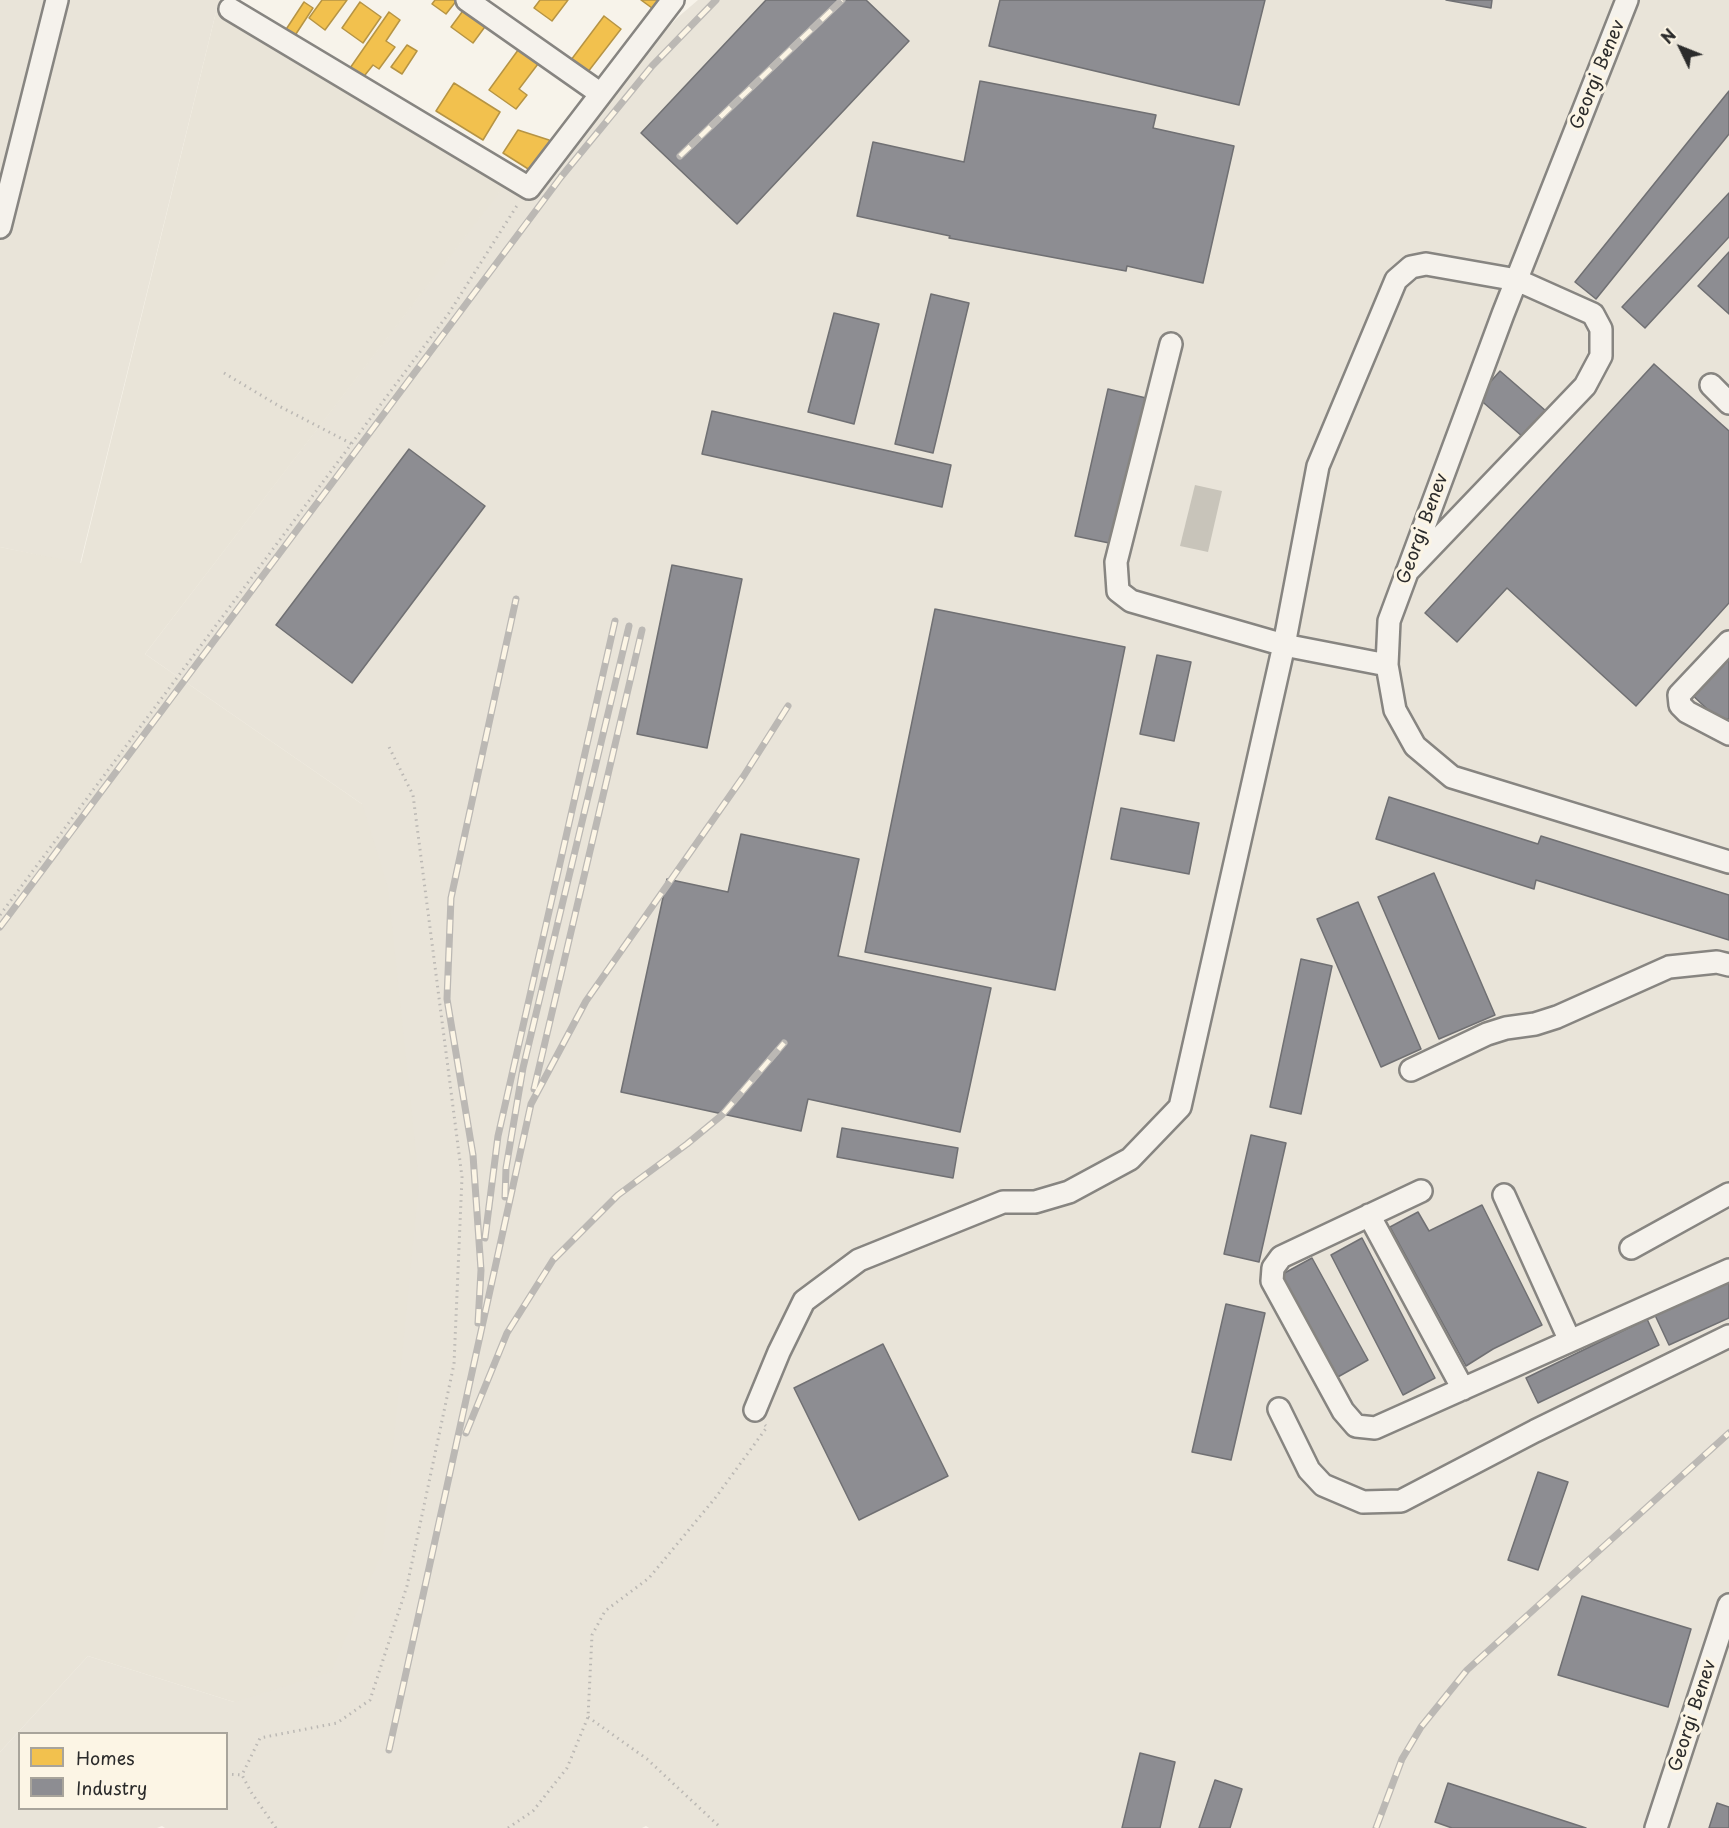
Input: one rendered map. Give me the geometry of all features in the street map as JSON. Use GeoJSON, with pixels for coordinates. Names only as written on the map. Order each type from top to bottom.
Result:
{"type":"FeatureCollection","features":[{"type":"Feature","properties":{"kind":"street"},"geometry":{"type":"LineString","coordinates":[[0,227],[57,0]]}},
{"type":"Feature","properties":{"kind":"street"},"geometry":{"type":"LineString","coordinates":[[467,0],[601,94]]}},
{"type":"Feature","properties":{"kind":"street"},"geometry":{"type":"LineString","coordinates":[[230,9],[529,188],[673,0]]}},
{"type":"Feature","properties":{"kind":"street","name":"Georgi Benev"},"geometry":{"type":"LineString","coordinates":[[1627,0],[1517,280],[1389,621],[1387,665],[1395,710],[1416,746],[1452,777],[1729,862]]}},
{"type":"Feature","properties":{"kind":"street"},"geometry":{"type":"LineString","coordinates":[[755,1410],[779,1352],[804,1301],[859,1260],[1003,1202],[1035,1202],[1069,1192],[1130,1159],[1180,1107],[1284,645],[1318,466],[1396,280],[1411,267],[1426,264],[1517,280],[1593,314],[1601,329],[1601,356],[1585,386],[1407,572]]}},
{"type":"Feature","properties":{"kind":"street"},"geometry":{"type":"LineString","coordinates":[[1171,344],[1116,562],[1118,591],[1131,601],[1284,645],[1387,665]]}},
{"type":"Feature","properties":{"kind":"street"},"geometry":{"type":"LineString","coordinates":[[1711,385],[1729,404]]}},
{"type":"Feature","properties":{"kind":"street"},"geometry":{"type":"LineString","coordinates":[[1729,642],[1679,695],[1680,705],[1687,712],[1729,734]]}},
{"type":"Feature","properties":{"kind":"street"},"geometry":{"type":"LineString","coordinates":[[1411,1070],[1487,1034],[1557,1017],[1669,967],[1717,962],[1729,965]]}},
{"type":"Feature","properties":{"kind":"street"},"geometry":{"type":"LineString","coordinates":[[1421,1191],[1281,1257],[1273,1268],[1272,1281],[1343,1411],[1356,1426],[1375,1428],[1729,1270]]}},
{"type":"Feature","properties":{"kind":"street"},"geometry":{"type":"LineString","coordinates":[[1631,1248],[1729,1194]]}},
{"type":"Feature","properties":{"kind":"street"},"geometry":{"type":"LineString","coordinates":[[1504,1195],[1570,1341]]}},
{"type":"Feature","properties":{"kind":"street"},"geometry":{"type":"LineString","coordinates":[[1369,1215],[1463,1389]]}},
{"type":"Feature","properties":{"kind":"street"},"geometry":{"type":"LineString","coordinates":[[1279,1409],[1309,1470],[1323,1485],[1363,1502],[1401,1501],[1535,1431],[1729,1336]]}},
{"type":"Feature","properties":{"kind":"street","name":"Georgi Benev"},"geometry":{"type":"LineString","coordinates":[[1656,1828],[1729,1605]]}},
{"type":"Feature","properties":{"kind":"path"},"geometry":{"type":"LineString","coordinates":[[0,915],[449,313],[529,188]]}},
{"type":"Feature","properties":{"kind":"path"},"geometry":{"type":"LineString","coordinates":[[224,373],[279,406],[352,444]]}},
{"type":"Feature","properties":{"kind":"path"},"geometry":{"type":"LineString","coordinates":[[242,1775],[260,1738],[337,1723],[370,1700],[407,1586],[454,1364],[462,1177],[413,795],[388,745]]}},
{"type":"Feature","properties":{"kind":"path"},"geometry":{"type":"LineString","coordinates":[[508,1828],[533,1811],[567,1768],[588,1717],[592,1635],[605,1611],[649,1578],[716,1497],[767,1428],[755,1410]]}},
{"type":"Feature","properties":{"kind":"path"},"geometry":{"type":"LineString","coordinates":[[588,1717],[647,1758],[721,1828]]}},
{"type":"Feature","properties":{"kind":"path"},"geometry":{"type":"LineString","coordinates":[[228,1774],[242,1775]]}},
{"type":"Feature","properties":{"kind":"path"},"geometry":{"type":"LineString","coordinates":[[242,1775],[276,1828]]}},
{"type":"Feature","properties":{"kind":"shaded area"},"geometry":{"type":"Polygon","coordinates":[[[0,0],[237,0],[533,185],[614,88],[677,18],[698,0],[1729,0],[1729,1828],[649,1828],[646,1826],[642,1828],[165,1828],[162,1826],[157,1828],[0,1828],[0,1752],[18,1732],[18,1810],[228,1810],[228,1732],[18,1732],[88,1656],[234,1702],[362,804],[145,654],[503,186],[218,4],[80,564],[0,547],[0,0]]]}},
{"type":"Feature","properties":{"kind":"shaded area"},"geometry":{"type":"Polygon","coordinates":[[[218,4],[504,186],[145,654],[362,804],[388,888],[419,1181],[383,1549],[331,1672],[234,1702],[88,1656],[0,1752],[0,547],[81,563],[218,4]]]}},
{"type":"Feature","properties":{"kind":"shaded area"},"geometry":{"type":"Polygon","coordinates":[[[1195,485],[1222,491],[1208,552],[1180,546],[1195,485]]]}},
{"type":"Feature","properties":{"kind":"building: Homes"},"geometry":{"type":"Polygon","coordinates":[[[322,0],[347,0],[325,30],[309,18],[322,0]]]}},
{"type":"Feature","properties":{"kind":"building: Homes"},"geometry":{"type":"Polygon","coordinates":[[[435,0],[457,0],[446,14],[432,4],[435,0]]]}},
{"type":"Feature","properties":{"kind":"building: Homes"},"geometry":{"type":"Polygon","coordinates":[[[540,0],[568,0],[552,21],[534,8],[540,0]]]}},
{"type":"Feature","properties":{"kind":"building: Homes"},"geometry":{"type":"Polygon","coordinates":[[[641,0],[664,0],[656,11],[641,0]]]}},
{"type":"Feature","properties":{"kind":"building: Homes"},"geometry":{"type":"Polygon","coordinates":[[[304,2],[313,8],[292,40],[283,34],[304,2]]]}},
{"type":"Feature","properties":{"kind":"building: Homes"},"geometry":{"type":"Polygon","coordinates":[[[360,2],[381,17],[363,43],[342,28],[360,2]]]}},
{"type":"Feature","properties":{"kind":"building: Homes"},"geometry":{"type":"Polygon","coordinates":[[[465,8],[487,24],[473,43],[451,27],[465,8]]]}},
{"type":"Feature","properties":{"kind":"building: Homes"},"geometry":{"type":"Polygon","coordinates":[[[389,12],[400,20],[386,41],[395,47],[379,69],[373,65],[361,80],[348,71],[389,12]]]}},
{"type":"Feature","properties":{"kind":"building: Homes"},"geometry":{"type":"Polygon","coordinates":[[[604,16],[621,29],[584,77],[568,64],[604,16]]]}},
{"type":"Feature","properties":{"kind":"building: Homes"},"geometry":{"type":"Polygon","coordinates":[[[407,45],[417,51],[402,74],[391,67],[407,45]]]}},
{"type":"Feature","properties":{"kind":"building: Homes"},"geometry":{"type":"Polygon","coordinates":[[[521,46],[541,60],[519,89],[527,95],[516,109],[489,90],[521,46]]]}},
{"type":"Feature","properties":{"kind":"building: Homes"},"geometry":{"type":"Polygon","coordinates":[[[454,83],[500,112],[483,140],[436,111],[454,83]]]}},
{"type":"Feature","properties":{"kind":"building: Homes"},"geometry":{"type":"Polygon","coordinates":[[[518,130],[549,140],[554,144],[533,172],[503,153],[518,130]]]}},
{"type":"Feature","properties":{"kind":"building: Industry"},"geometry":{"type":"Polygon","coordinates":[[[766,0],[866,0],[909,41],[737,224],[641,133],[766,0]]]}},
{"type":"Feature","properties":{"kind":"building: Industry"},"geometry":{"type":"Polygon","coordinates":[[[1000,0],[1265,0],[1239,105],[989,46],[1000,0]]]}},
{"type":"Feature","properties":{"kind":"building: Industry"},"geometry":{"type":"Polygon","coordinates":[[[1446,0],[1492,0],[1491,8],[1446,0]]]}},
{"type":"Feature","properties":{"kind":"building: Industry"},"geometry":{"type":"Polygon","coordinates":[[[980,81],[1156,115],[1153,128],[1234,146],[1203,283],[1127,266],[1126,271],[949,238],[950,236],[857,216],[873,142],[964,162],[980,81]]]}},
{"type":"Feature","properties":{"kind":"building: Industry"},"geometry":{"type":"Polygon","coordinates":[[[1729,91],[1729,134],[1596,299],[1575,282],[1729,91]]]}},
{"type":"Feature","properties":{"kind":"building: Industry"},"geometry":{"type":"Polygon","coordinates":[[[1729,193],[1729,237],[1645,328],[1622,307],[1729,193]]]}},
{"type":"Feature","properties":{"kind":"building: Industry"},"geometry":{"type":"Polygon","coordinates":[[[1729,252],[1729,314],[1698,286],[1729,252]]]}},
{"type":"Feature","properties":{"kind":"building: Industry"},"geometry":{"type":"Polygon","coordinates":[[[931,294],[969,303],[933,453],[895,444],[931,294]]]}},
{"type":"Feature","properties":{"kind":"building: Industry"},"geometry":{"type":"Polygon","coordinates":[[[834,313],[879,324],[854,424],[808,412],[834,313]]]}},
{"type":"Feature","properties":{"kind":"building: Industry"},"geometry":{"type":"Polygon","coordinates":[[[1654,364],[1729,431],[1729,603],[1636,706],[1507,588],[1457,642],[1425,613],[1654,364]]]}},
{"type":"Feature","properties":{"kind":"building: Industry"},"geometry":{"type":"Polygon","coordinates":[[[1500,371],[1546,411],[1523,437],[1477,397],[1500,371]]]}},
{"type":"Feature","properties":{"kind":"building: Industry"},"geometry":{"type":"Polygon","coordinates":[[[1108,389],[1146,398],[1114,544],[1075,536],[1108,389]]]}},
{"type":"Feature","properties":{"kind":"building: Industry"},"geometry":{"type":"Polygon","coordinates":[[[712,411],[951,465],[942,507],[702,454],[712,411]]]}},
{"type":"Feature","properties":{"kind":"building: Industry"},"geometry":{"type":"Polygon","coordinates":[[[409,449],[485,506],[352,683],[276,625],[409,449]]]}},
{"type":"Feature","properties":{"kind":"building: Industry"},"geometry":{"type":"Polygon","coordinates":[[[672,565],[742,579],[707,748],[637,734],[672,565]]]}},
{"type":"Feature","properties":{"kind":"building: Industry"},"geometry":{"type":"Polygon","coordinates":[[[935,609],[1125,647],[1055,990],[865,952],[935,609]]]}},
{"type":"Feature","properties":{"kind":"building: Industry"},"geometry":{"type":"Polygon","coordinates":[[[1729,647],[1729,718],[1723,724],[1688,691],[1729,647]]]}},
{"type":"Feature","properties":{"kind":"building: Industry"},"geometry":{"type":"Polygon","coordinates":[[[1157,655],[1191,662],[1174,741],[1140,734],[1157,655]]]}},
{"type":"Feature","properties":{"kind":"building: Industry"},"geometry":{"type":"Polygon","coordinates":[[[1389,797],[1538,844],[1541,836],[1729,895],[1729,940],[1536,880],[1534,889],[1376,839],[1389,797]]]}},
{"type":"Feature","properties":{"kind":"building: Industry"},"geometry":{"type":"Polygon","coordinates":[[[1121,808],[1199,823],[1189,874],[1111,859],[1121,808]]]}},
{"type":"Feature","properties":{"kind":"building: Industry"},"geometry":{"type":"Polygon","coordinates":[[[741,834],[859,859],[838,956],[991,988],[960,1132],[808,1099],[801,1131],[621,1092],[667,879],[728,892],[741,834]]]}},
{"type":"Feature","properties":{"kind":"building: Industry"},"geometry":{"type":"Polygon","coordinates":[[[1434,873],[1495,1015],[1439,1039],[1378,897],[1434,873]]]}},
{"type":"Feature","properties":{"kind":"building: Industry"},"geometry":{"type":"Polygon","coordinates":[[[1358,902],[1421,1049],[1381,1067],[1317,919],[1358,902]]]}},
{"type":"Feature","properties":{"kind":"building: Industry"},"geometry":{"type":"Polygon","coordinates":[[[1301,959],[1332,966],[1301,1114],[1270,1107],[1301,959]]]}},
{"type":"Feature","properties":{"kind":"building: Industry"},"geometry":{"type":"Polygon","coordinates":[[[842,1128],[958,1148],[953,1178],[837,1157],[842,1128]]]}},
{"type":"Feature","properties":{"kind":"building: Industry"},"geometry":{"type":"Polygon","coordinates":[[[1251,1135],[1286,1143],[1259,1262],[1224,1254],[1251,1135]]]}},
{"type":"Feature","properties":{"kind":"building: Industry"},"geometry":{"type":"Polygon","coordinates":[[[1482,1205],[1542,1325],[1493,1349],[1466,1366],[1390,1227],[1418,1212],[1429,1231],[1482,1205]]]}},
{"type":"Feature","properties":{"kind":"building: Industry"},"geometry":{"type":"Polygon","coordinates":[[[1362,1238],[1435,1378],[1403,1395],[1331,1255],[1362,1238]]]}},
{"type":"Feature","properties":{"kind":"building: Industry"},"geometry":{"type":"Polygon","coordinates":[[[1312,1258],[1368,1360],[1336,1378],[1279,1276],[1312,1258]]]}},
{"type":"Feature","properties":{"kind":"building: Industry"},"geometry":{"type":"Polygon","coordinates":[[[1729,1279],[1729,1318],[1669,1345],[1654,1313],[1729,1279]]]}},
{"type":"Feature","properties":{"kind":"building: Industry"},"geometry":{"type":"Polygon","coordinates":[[[1226,1304],[1265,1313],[1231,1460],[1192,1452],[1226,1304]]]}},
{"type":"Feature","properties":{"kind":"building: Industry"},"geometry":{"type":"Polygon","coordinates":[[[1647,1319],[1659,1345],[1538,1403],[1526,1378],[1647,1319]]]}},
{"type":"Feature","properties":{"kind":"building: Industry"},"geometry":{"type":"Polygon","coordinates":[[[883,1344],[948,1476],[859,1520],[794,1388],[883,1344]]]}},
{"type":"Feature","properties":{"kind":"building: Industry"},"geometry":{"type":"Polygon","coordinates":[[[1538,1472],[1568,1482],[1538,1570],[1508,1560],[1538,1472]]]}},
{"type":"Feature","properties":{"kind":"building: Industry"},"geometry":{"type":"Polygon","coordinates":[[[1582,1596],[1691,1629],[1668,1707],[1558,1675],[1582,1596]]]}},
{"type":"Feature","properties":{"kind":"building: Industry"},"geometry":{"type":"Polygon","coordinates":[[[1140,1753],[1175,1762],[1160,1828],[1122,1828],[1140,1753]]]}},
{"type":"Feature","properties":{"kind":"building: Industry"},"geometry":{"type":"Polygon","coordinates":[[[1215,1780],[1242,1789],[1230,1828],[1199,1828],[1215,1780]]]}},
{"type":"Feature","properties":{"kind":"building: Industry"},"geometry":{"type":"Polygon","coordinates":[[[1448,1783],[1586,1828],[1452,1828],[1435,1822],[1448,1783]]]}},
{"type":"Feature","properties":{"kind":"building: Industry"},"geometry":{"type":"Polygon","coordinates":[[[1717,1803],[1729,1807],[1729,1828],[1709,1828],[1717,1803]]]}},
{"type":"Feature","properties":{"kind":"railway"},"geometry":{"type":"LineString","coordinates":[[0,927],[561,177],[652,66],[716,0]]}},
{"type":"Feature","properties":{"kind":"railway"},"geometry":{"type":"LineString","coordinates":[[680,156],[842,0]]}},
{"type":"Feature","properties":{"kind":"railway"},"geometry":{"type":"LineString","coordinates":[[478,1323],[481,1270],[473,1155],[447,999],[451,898],[516,599]]}},
{"type":"Feature","properties":{"kind":"railway"},"geometry":{"type":"LineString","coordinates":[[485,1238],[498,1136],[615,621]]}},
{"type":"Feature","properties":{"kind":"railway"},"geometry":{"type":"LineString","coordinates":[[505,1197],[506,1168],[523,1068],[629,626]]}},
{"type":"Feature","properties":{"kind":"railway"},"geometry":{"type":"LineString","coordinates":[[534,1089],[642,630]]}},
{"type":"Feature","properties":{"kind":"railway"},"geometry":{"type":"LineString","coordinates":[[389,1750],[531,1104],[586,1001],[743,777],[788,706]]}},
{"type":"Feature","properties":{"kind":"railway"},"geometry":{"type":"LineString","coordinates":[[466,1433],[507,1333],[553,1260],[618,1195],[722,1115],[784,1043]]}},
{"type":"Feature","properties":{"kind":"railway"},"geometry":{"type":"LineString","coordinates":[[1376,1828],[1402,1759],[1421,1727],[1467,1670],[1729,1433]]}}]}
